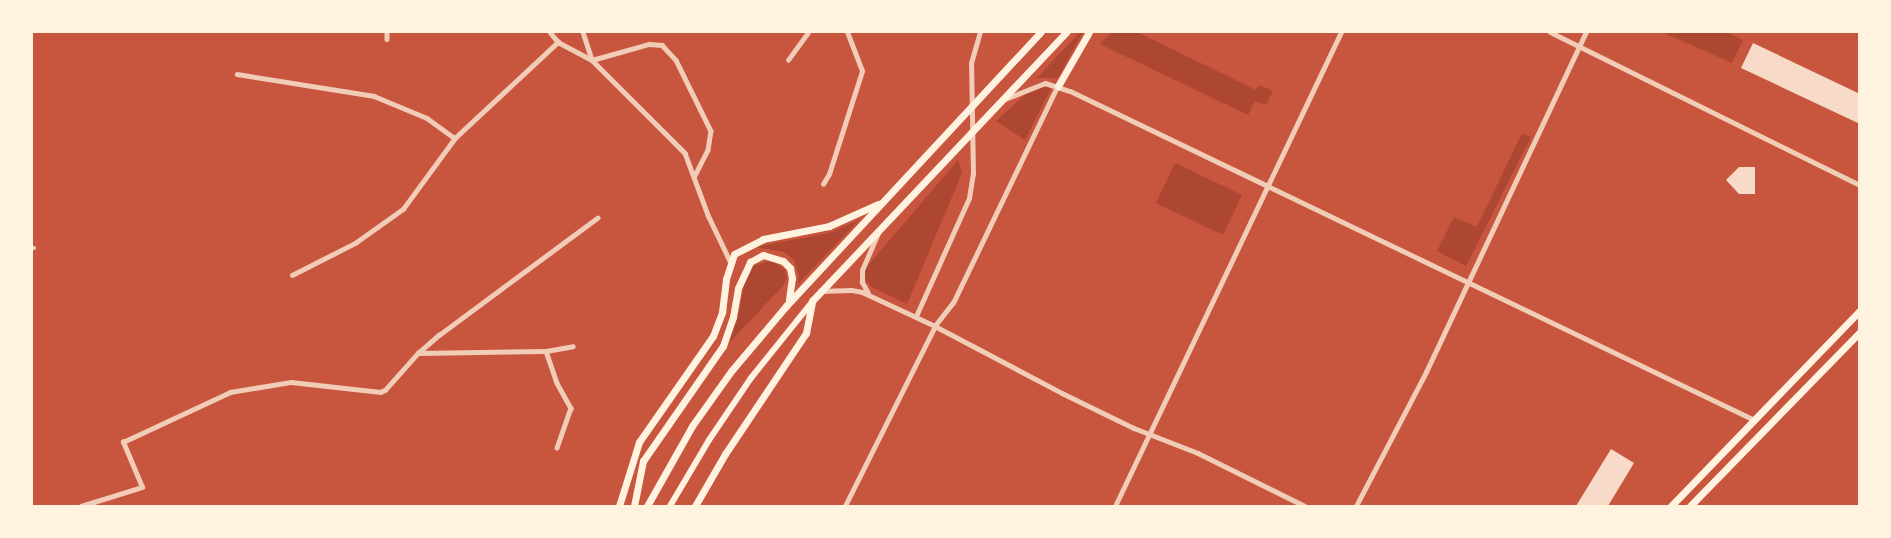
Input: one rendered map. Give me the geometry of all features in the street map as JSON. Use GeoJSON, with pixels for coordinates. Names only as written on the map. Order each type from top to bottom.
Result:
{"type":"FeatureCollection","features":[{"type":"Feature","properties":{"kind":"main road"},"geometry":{"type":"LineString","coordinates":[[647,507],[692,426],[732,370],[786,306],[1041,32]]}},
{"type":"Feature","properties":{"kind":"main road"},"geometry":{"type":"LineString","coordinates":[[670,507],[709,440],[751,378],[820,291],[1066,32]]}},
{"type":"Feature","properties":{"kind":"main road"},"geometry":{"type":"LineString","coordinates":[[1058,86],[1089,32]]}},
{"type":"Feature","properties":{"kind":"main road"},"geometry":{"type":"LineString","coordinates":[[619,507],[639,442],[713,336],[722,312],[730,261],[747,246],[763,239],[829,226],[882,202]]}},
{"type":"Feature","properties":{"kind":"main road"},"geometry":{"type":"LineString","coordinates":[[634,507],[643,461],[723,346],[733,318],[738,288],[750,262],[763,255],[772,256],[790,268],[793,286],[786,306]]}},
{"type":"Feature","properties":{"kind":"main road"},"geometry":{"type":"LineString","coordinates":[[695,507],[725,453],[806,333],[812,301]]}},
{"type":"Feature","properties":{"kind":"main road"},"geometry":{"type":"LineString","coordinates":[[1671,507],[1752,419],[1860,310]]}},
{"type":"Feature","properties":{"kind":"main road"},"geometry":{"type":"LineString","coordinates":[[1690,507],[1860,332]]}},
{"type":"Feature","properties":{"kind":"street"},"geometry":{"type":"LineString","coordinates":[[387,32],[387,39]]}},
{"type":"Feature","properties":{"kind":"street"},"geometry":{"type":"LineString","coordinates":[[550,32],[558,42],[592,60],[685,153],[708,215],[730,261]]}},
{"type":"Feature","properties":{"kind":"street"},"geometry":{"type":"LineString","coordinates":[[583,32],[592,60]]}},
{"type":"Feature","properties":{"kind":"street"},"geometry":{"type":"LineString","coordinates":[[788,60],[808,32]]}},
{"type":"Feature","properties":{"kind":"street"},"geometry":{"type":"LineString","coordinates":[[823,184],[829,174],[862,71],[847,32]]}},
{"type":"Feature","properties":{"kind":"street"},"geometry":{"type":"LineString","coordinates":[[916,316],[969,198],[974,174],[971,86],[974,48],[980,32]]}},
{"type":"Feature","properties":{"kind":"street"},"geometry":{"type":"LineString","coordinates":[[1115,507],[1148,432],[1341,32]]}},
{"type":"Feature","properties":{"kind":"street"},"geometry":{"type":"LineString","coordinates":[[1550,32],[1860,185]]}},
{"type":"Feature","properties":{"kind":"street"},"geometry":{"type":"LineString","coordinates":[[1356,507],[1426,372],[1586,32]]}},
{"type":"Feature","properties":{"kind":"street"},"geometry":{"type":"LineString","coordinates":[[292,275],[355,243],[403,209],[455,138],[558,42]]}},
{"type":"Feature","properties":{"kind":"street"},"geometry":{"type":"LineString","coordinates":[[592,60],[649,44],[662,45],[676,60],[711,131],[708,150],[695,176]]}},
{"type":"Feature","properties":{"kind":"street"},"geometry":{"type":"LineString","coordinates":[[237,74],[374,96],[427,118],[455,138]]}},
{"type":"Feature","properties":{"kind":"street"},"geometry":{"type":"LineString","coordinates":[[1003,99],[1045,83],[1058,86],[1752,419]]}},
{"type":"Feature","properties":{"kind":"street"},"geometry":{"type":"LineString","coordinates":[[845,507],[935,326],[954,302],[1058,86]]}},
{"type":"Feature","properties":{"kind":"street"},"geometry":{"type":"LineString","coordinates":[[81,507],[142,487],[123,442],[230,392],[291,382],[380,392],[385,390],[418,353],[597,218]]}},
{"type":"Feature","properties":{"kind":"street"},"geometry":{"type":"LineString","coordinates":[[872,297],[865,290],[862,270],[880,230]]}},
{"type":"Feature","properties":{"kind":"street"},"geometry":{"type":"LineString","coordinates":[[820,291],[851,290],[916,316],[1062,393],[1198,453],[1305,507]]}},
{"type":"Feature","properties":{"kind":"street"},"geometry":{"type":"LineString","coordinates":[[418,353],[546,351],[573,346]]}},
{"type":"Feature","properties":{"kind":"street"},"geometry":{"type":"LineString","coordinates":[[546,351],[557,383],[571,408],[557,448]]}},
{"type":"Feature","properties":{"kind":"shaded area"},"geometry":{"type":"Polygon","coordinates":[[[1080,32],[1083,32],[1058,78],[1037,78],[1080,32]]]}},
{"type":"Feature","properties":{"kind":"shaded area"},"geometry":{"type":"Polygon","coordinates":[[[1112,32],[1137,32],[1256,90],[1259,85],[1273,91],[1266,105],[1255,101],[1248,115],[1100,44],[1112,32]]]}},
{"type":"Feature","properties":{"kind":"shaded area"},"geometry":{"type":"Polygon","coordinates":[[[1662,32],[1727,32],[1743,40],[1732,63],[1662,32]]]}},
{"type":"Feature","properties":{"kind":"shaded area"},"geometry":{"type":"Polygon","coordinates":[[[1044,87],[1051,88],[1025,140],[996,121],[1029,91],[1044,87]]]}},
{"type":"Feature","properties":{"kind":"shaded area"},"geometry":{"type":"Polygon","coordinates":[[[1522,133],[1531,137],[1466,266],[1437,251],[1454,217],[1477,227],[1522,133]]]}},
{"type":"Feature","properties":{"kind":"shaded area"},"geometry":{"type":"Polygon","coordinates":[[[958,160],[962,173],[907,304],[870,286],[865,278],[865,269],[958,160]]]}},
{"type":"Feature","properties":{"kind":"shaded area"},"geometry":{"type":"Polygon","coordinates":[[[1175,163],[1242,195],[1223,235],[1156,203],[1175,163]]]}},
{"type":"Feature","properties":{"kind":"shaded area"},"geometry":{"type":"Polygon","coordinates":[[[859,220],[798,284],[799,276],[794,260],[784,252],[755,247],[829,233],[859,220]]]}},
{"type":"Feature","properties":{"kind":"shaded area"},"geometry":{"type":"Polygon","coordinates":[[[772,260],[785,270],[787,278],[783,286],[726,346],[737,321],[746,276],[753,266],[772,260]]]}},
{"type":"Feature","properties":{"kind":"building"},"geometry":{"type":"Polygon","coordinates":[[[1753,43],[1860,94],[1860,124],[1741,68],[1753,43]]]}},
{"type":"Feature","properties":{"kind":"building"},"geometry":{"type":"Polygon","coordinates":[[[1739,167],[1755,167],[1755,194],[1739,194],[1726,180],[1739,167]]]}},
{"type":"Feature","properties":{"kind":"building"},"geometry":{"type":"Polygon","coordinates":[[[1611,449],[1634,463],[1608,506],[1576,506],[1611,449]]]}}]}
